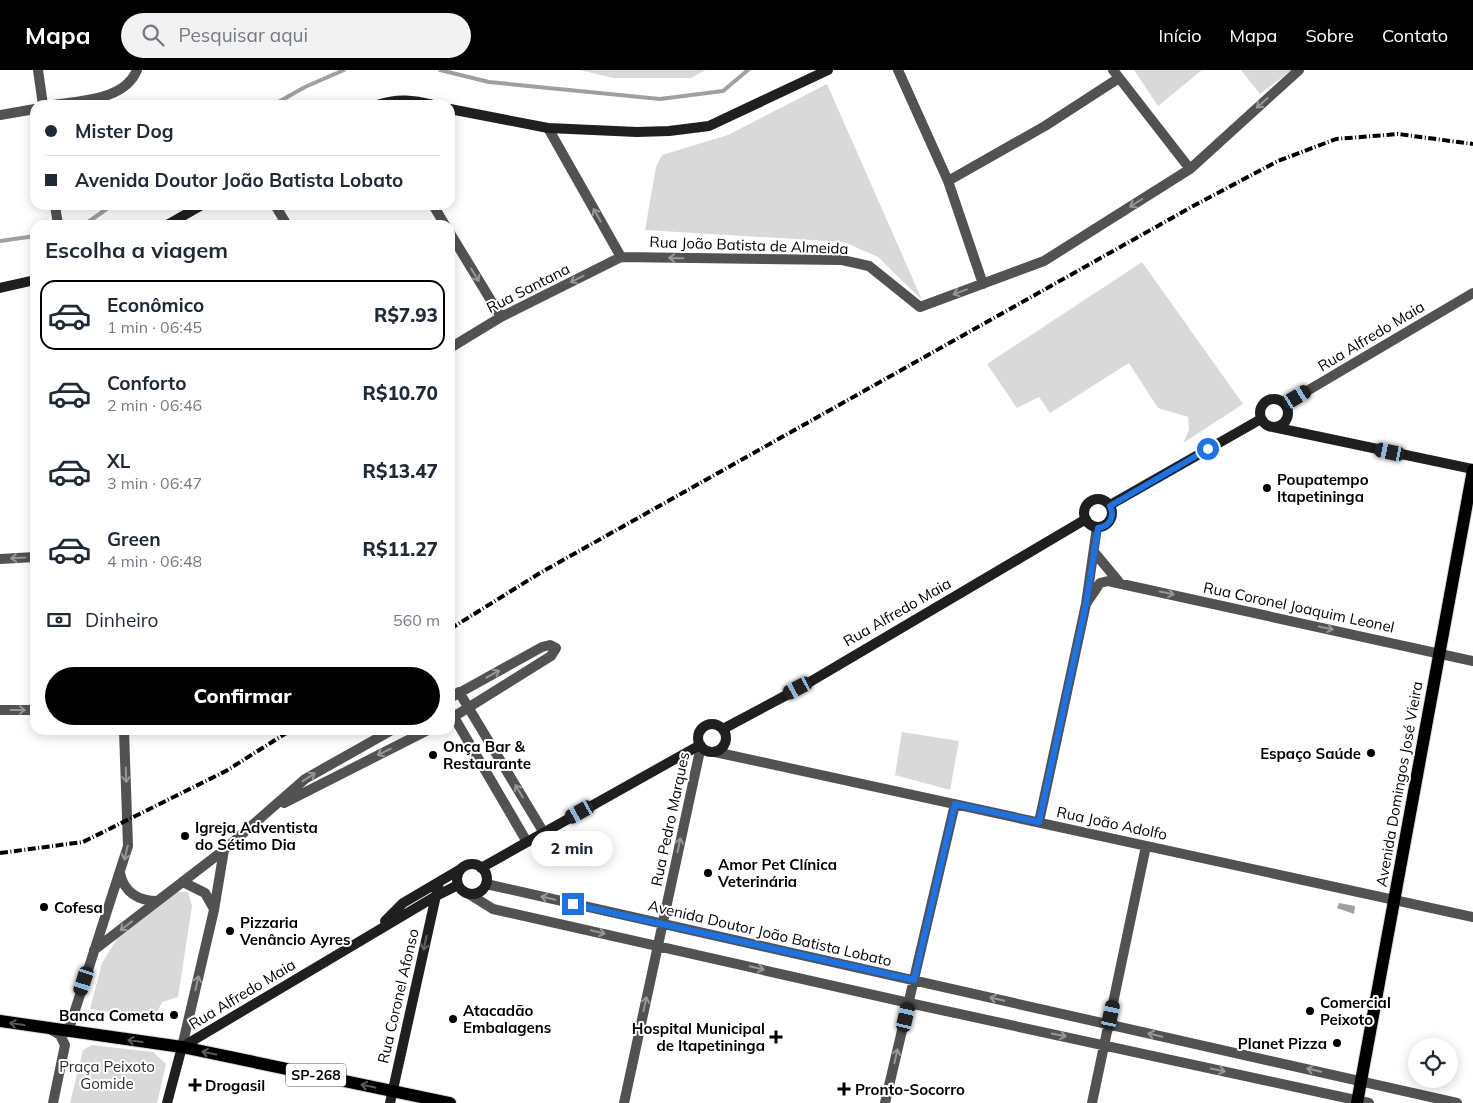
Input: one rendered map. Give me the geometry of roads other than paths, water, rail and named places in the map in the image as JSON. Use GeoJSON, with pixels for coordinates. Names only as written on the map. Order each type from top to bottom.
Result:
{"type":"FeatureCollection","features":[{"type":"Feature","properties":{"kind":"main road"},"geometry":{"type":"LineString","coordinates":[[455,110],[548,128],[637,132],[709,126],[828,70]]}},
{"type":"Feature","properties":{"kind":"main road"},"geometry":{"type":"LineString","coordinates":[[400,100],[413,100]]}},
{"type":"Feature","properties":{"kind":"main road"},"geometry":{"type":"LineString","coordinates":[[176,220],[193,210]]}},
{"type":"Feature","properties":{"kind":"main road"},"geometry":{"type":"LineString","coordinates":[[0,288],[30,281]]}},
{"type":"Feature","properties":{"kind":"main road"},"geometry":{"type":"LineString","coordinates":[[1273,427],[1280,426],[1286,420],[1288,412],[1285,404],[1278,400],[1266,401],[1261,408],[1261,419],[1266,425],[1273,427],[1473,469]]}},
{"type":"Feature","properties":{"kind":"main road"},"geometry":{"type":"LineString","coordinates":[[1110,506],[1261,419]]}},
{"type":"Feature","properties":{"kind":"main road","name":"Avenida Domingos José Vieira"},"geometry":{"type":"LineString","coordinates":[[1361,1102],[1361,1081],[1473,469]]}},
{"type":"Feature","properties":{"kind":"main road"},"geometry":{"type":"LineString","coordinates":[[1103,500],[1110,506],[1113,512],[1111,520],[1105,526],[1098,528],[1090,525],[1086,520],[1085,508],[1090,502],[1103,500]]}},
{"type":"Feature","properties":{"kind":"main road","name":"Rua Alfredo Maia"},"geometry":{"type":"LineString","coordinates":[[723,729],[798,688],[1086,520]]}},
{"type":"Feature","properties":{"kind":"main road"},"geometry":{"type":"LineString","coordinates":[[714,724],[723,729],[726,736],[725,745],[715,752],[709,752],[701,746],[699,733],[704,726],[714,724]]}},
{"type":"Feature","properties":{"kind":"main road"},"geometry":{"type":"LineString","coordinates":[[481,868],[701,746]]}},
{"type":"Feature","properties":{"kind":"main road"},"geometry":{"type":"LineString","coordinates":[[369,936],[404,903],[459,870],[472,864],[481,868],[486,876],[486,884],[479,892],[469,894],[458,885]]}},
{"type":"Feature","properties":{"kind":"main road"},"geometry":{"type":"LineString","coordinates":[[458,885],[459,870]]}},
{"type":"Feature","properties":{"kind":"main road","name":"Rua Coronel Afonso"},"geometry":{"type":"LineString","coordinates":[[391,1097],[439,882]]}},
{"type":"Feature","properties":{"kind":"main road"},"geometry":{"type":"LineString","coordinates":[[369,936],[458,885]]}},
{"type":"Feature","properties":{"kind":"main road","name":"Rua Alfredo Maia"},"geometry":{"type":"LineString","coordinates":[[182,1047],[369,936]]}},
{"type":"Feature","properties":{"kind":"main road","name":"SP-268"},"geometry":{"type":"LineString","coordinates":[[0,1021],[182,1047],[391,1097],[450,1103]]}},
{"type":"Feature","properties":{"kind":"main road"},"geometry":{"type":"LineString","coordinates":[[168,1103],[182,1047]]}},
{"type":"Feature","properties":{"kind":"street"},"geometry":{"type":"LineString","coordinates":[[38,70],[42,100]]}},
{"type":"Feature","properties":{"kind":"street"},"geometry":{"type":"LineString","coordinates":[[898,70],[948,181],[983,284]]}},
{"type":"Feature","properties":{"kind":"street","name":"Rua João Batista de Almeida"},"geometry":{"type":"LineString","coordinates":[[621,257],[842,260],[869,266],[920,307],[1044,261],[1190,169],[1299,70]]}},
{"type":"Feature","properties":{"kind":"street"},"geometry":{"type":"LineString","coordinates":[[81,100],[113,94],[132,82],[137,71]]}},
{"type":"Feature","properties":{"kind":"street"},"geometry":{"type":"LineString","coordinates":[[948,181],[1045,126],[1116,74],[1190,169]]}},
{"type":"Feature","properties":{"kind":"street"},"geometry":{"type":"LineString","coordinates":[[0,115],[30,110]]}},
{"type":"Feature","properties":{"kind":"street"},"geometry":{"type":"LineString","coordinates":[[548,128],[621,257]]}},
{"type":"Feature","properties":{"kind":"street"},"geometry":{"type":"LineString","coordinates":[[455,241],[501,317]]}},
{"type":"Feature","properties":{"kind":"street","name":"Rua Santana"},"geometry":{"type":"LineString","coordinates":[[455,345],[501,317],[621,257]]}},
{"type":"Feature","properties":{"kind":"street","name":"Rua Alfredo Maia"},"geometry":{"type":"LineString","coordinates":[[1285,404],[1473,292]]}},
{"type":"Feature","properties":{"kind":"street"},"geometry":{"type":"LineString","coordinates":[[1039,822],[1086,604],[1098,528]]}},
{"type":"Feature","properties":{"kind":"street"},"geometry":{"type":"LineString","coordinates":[[1094,552],[1119,582]]}},
{"type":"Feature","properties":{"kind":"street"},"geometry":{"type":"LineString","coordinates":[[0,559],[30,558]]}},
{"type":"Feature","properties":{"kind":"street"},"geometry":{"type":"LineString","coordinates":[[1086,604],[1101,582],[1119,582]]}},
{"type":"Feature","properties":{"kind":"street","name":"Rua Coronel Joaquim Leonel"},"geometry":{"type":"LineString","coordinates":[[1119,582],[1473,660]]}},
{"type":"Feature","properties":{"kind":"street"},"geometry":{"type":"LineString","coordinates":[[455,714],[469,708],[551,656],[556,648],[550,645],[542,647],[455,695],[469,708],[544,833]]}},
{"type":"Feature","properties":{"kind":"street"},"geometry":{"type":"LineString","coordinates":[[0,710],[30,710]]}},
{"type":"Feature","properties":{"kind":"street"},"geometry":{"type":"LineString","coordinates":[[455,723],[527,842]]}},
{"type":"Feature","properties":{"kind":"street"},"geometry":{"type":"LineString","coordinates":[[68,1032],[128,846],[124,735]]}},
{"type":"Feature","properties":{"kind":"street"},"geometry":{"type":"LineString","coordinates":[[94,950],[224,850],[305,779],[383,735]]}},
{"type":"Feature","properties":{"kind":"street"},"geometry":{"type":"LineString","coordinates":[[272,809],[418,735]]}},
{"type":"Feature","properties":{"kind":"street","name":"Rua Pedro Marques"},"geometry":{"type":"LineString","coordinates":[[624,1103],[701,746]]}},
{"type":"Feature","properties":{"kind":"street","name":"Rua João Adolfo"},"geometry":{"type":"LineString","coordinates":[[715,752],[1473,918]]}},
{"type":"Feature","properties":{"kind":"street"},"geometry":{"type":"LineString","coordinates":[[885,1103],[955,804]]}},
{"type":"Feature","properties":{"kind":"street"},"geometry":{"type":"LineString","coordinates":[[1092,1103],[1146,846]]}},
{"type":"Feature","properties":{"kind":"street"},"geometry":{"type":"LineString","coordinates":[[182,1047],[214,910],[224,850]]}},
{"type":"Feature","properties":{"kind":"street"},"geometry":{"type":"LineString","coordinates":[[120,873],[125,888],[131,894],[142,899],[158,901]]}},
{"type":"Feature","properties":{"kind":"street"},"geometry":{"type":"LineString","coordinates":[[183,882],[205,893],[214,910]]}},
{"type":"Feature","properties":{"kind":"street","name":"Avenida Doutor João Batista Lobato"},"geometry":{"type":"LineString","coordinates":[[486,884],[1456,1103]]}},
{"type":"Feature","properties":{"kind":"street"},"geometry":{"type":"LineString","coordinates":[[469,894],[493,909],[1361,1102]]}},
{"type":"Feature","properties":{"kind":"street"},"geometry":{"type":"LineString","coordinates":[[49,1029],[60,1035],[64,1050],[53,1103]]}},
{"type":"Feature","properties":{"kind":"street"},"geometry":{"type":"LineString","coordinates":[[64,1050],[76,1036],[88,1034]]}},
{"type":"Feature","properties":{"kind":"waterway"},"geometry":{"type":"LineString","coordinates":[[282,100],[305,87],[344,70]]}},
{"type":"Feature","properties":{"kind":"waterway"},"geometry":{"type":"LineString","coordinates":[[440,70],[489,82],[660,99],[723,91],[748,70]]}},
{"type":"Feature","properties":{"kind":"waterway"},"geometry":{"type":"LineString","coordinates":[[91,220],[105,210]]}},
{"type":"Feature","properties":{"kind":"waterway"},"geometry":{"type":"LineString","coordinates":[[0,241],[30,237]]}},
{"type":"Feature","properties":{"kind":"railway"},"geometry":{"type":"LineString","coordinates":[[455,626],[540,573],[1195,205],[1278,161],[1336,139],[1398,134],[1473,144]]}},
{"type":"Feature","properties":{"kind":"railway"},"geometry":{"type":"LineString","coordinates":[[0,853],[83,842],[226,771],[283,735]]}},
{"type":"Feature","properties":{"kind":"place","name":"Poupatempo Itapetininga"},"geometry":{"type":"Point","coordinates":[1267,488]}},
{"type":"Feature","properties":{"kind":"place","name":"Espaço Saúde"},"geometry":{"type":"Point","coordinates":[1371,753]}},
{"type":"Feature","properties":{"kind":"place","name":"Onça Bar & Restaurante"},"geometry":{"type":"Point","coordinates":[433,755]}},
{"type":"Feature","properties":{"kind":"place","name":"Igreja Adventista do Sétimo Dia"},"geometry":{"type":"Point","coordinates":[185,836]}},
{"type":"Feature","properties":{"kind":"place","name":"Amor Pet Clínica Veterinária"},"geometry":{"type":"Point","coordinates":[708,873]}},
{"type":"Feature","properties":{"kind":"place","name":"Cofesa"},"geometry":{"type":"Point","coordinates":[44,907]}},
{"type":"Feature","properties":{"kind":"place","name":"Pizzaria Venâncio Ayres"},"geometry":{"type":"Point","coordinates":[230,931]}},
{"type":"Feature","properties":{"kind":"place","name":"Comercial Peixoto"},"geometry":{"type":"Point","coordinates":[1310,1011]}},
{"type":"Feature","properties":{"kind":"place","name":"Banca Cometa"},"geometry":{"type":"Point","coordinates":[174,1015]}},
{"type":"Feature","properties":{"kind":"place","name":"Atacadão Embalagens"},"geometry":{"type":"Point","coordinates":[453,1019]}},
{"type":"Feature","properties":{"kind":"place","name":"Hospital Municipal de Itapetininga"},"geometry":{"type":"Point","coordinates":[776,1037]}},
{"type":"Feature","properties":{"kind":"place","name":"Planet Pizza"},"geometry":{"type":"Point","coordinates":[1337,1043]}},
{"type":"Feature","properties":{"kind":"place","name":"Drogasil"},"geometry":{"type":"Point","coordinates":[195,1085]}},
{"type":"Feature","properties":{"kind":"place","name":"Pronto-Socorro"},"geometry":{"type":"Point","coordinates":[844,1089]}},
{"type":"Feature","properties":{"kind":"park label","name":"Praça Peixoto Gomide"},"geometry":{"type":"Point","coordinates":[107,1074]}}]}
